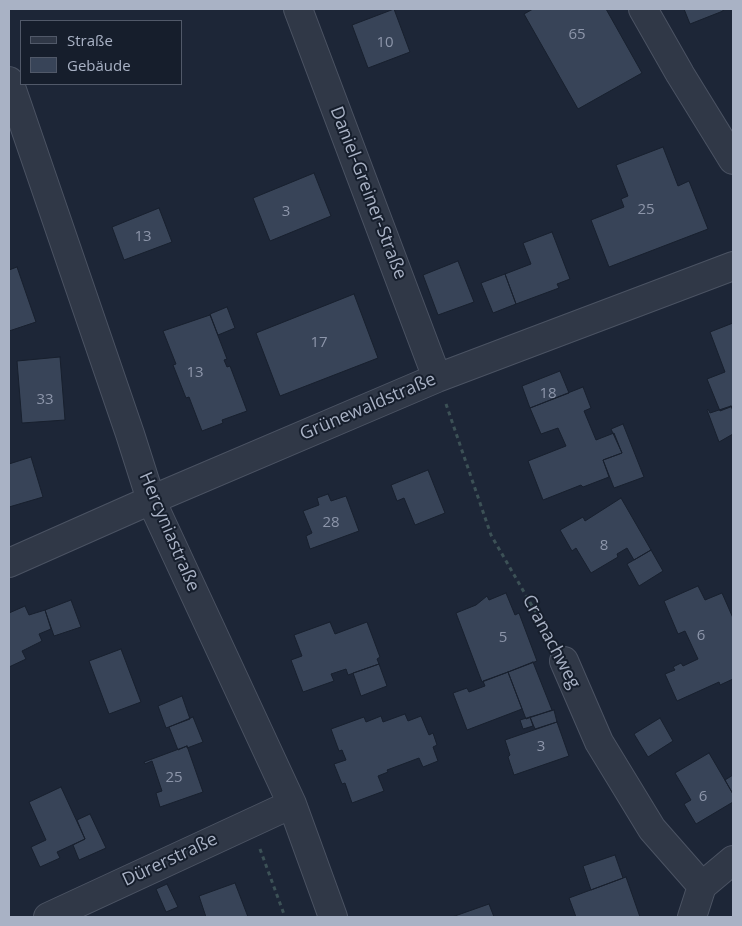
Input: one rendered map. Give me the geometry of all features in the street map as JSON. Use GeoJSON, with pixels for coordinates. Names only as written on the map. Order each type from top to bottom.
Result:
{"type":"FeatureCollection","features":[{"type":"Feature","properties":{"kind":"street","name":"Daniel-Greiner-Straße"},"geometry":{"type":"LineString","coordinates":[[298,9],[437,378]]}},
{"type":"Feature","properties":{"kind":"street"},"geometry":{"type":"LineString","coordinates":[[643,9],[733,160]]}},
{"type":"Feature","properties":{"kind":"street","name":"Hercyniastraße"},"geometry":{"type":"LineString","coordinates":[[9,81],[151,500],[292,804],[333,917]]}},
{"type":"Feature","properties":{"kind":"street","name":"Grünewaldstraße"},"geometry":{"type":"LineString","coordinates":[[9,563],[437,378],[733,266]]}},
{"type":"Feature","properties":{"kind":"street","name":"Cranachweg"},"geometry":{"type":"LineString","coordinates":[[564,661],[600,742],[652,829],[702,886]]}},
{"type":"Feature","properties":{"kind":"street","name":"Dürerstraße"},"geometry":{"type":"LineString","coordinates":[[48,917],[292,804]]}},
{"type":"Feature","properties":{"kind":"street"},"geometry":{"type":"LineString","coordinates":[[692,917],[702,886],[733,860]]}},
{"type":"Feature","properties":{"kind":"path","name":"Cranachweg"},"geometry":{"type":"LineString","coordinates":[[437,378],[491,535],[564,661]]}},
{"type":"Feature","properties":{"kind":"path"},"geometry":{"type":"LineString","coordinates":[[251,822],[284,917]]}},
{"type":"Feature","properties":{"kind":"building"},"geometry":{"type":"Polygon","coordinates":[[[394,9],[410,52],[368,68],[352,25],[394,9]]]}},
{"type":"Feature","properties":{"kind":"building"},"geometry":{"type":"Polygon","coordinates":[[[533,9],[606,9],[642,73],[578,109],[524,14],[533,9]]]}},
{"type":"Feature","properties":{"kind":"building"},"geometry":{"type":"Polygon","coordinates":[[[684,9],[723,9],[723,11],[690,24],[684,9]]]}},
{"type":"Feature","properties":{"kind":"building"},"geometry":{"type":"Polygon","coordinates":[[[663,147],[678,186],[689,181],[708,229],[609,267],[591,220],[624,207],[621,199],[628,196],[616,165],[663,147]]]}},
{"type":"Feature","properties":{"kind":"building"},"geometry":{"type":"Polygon","coordinates":[[[314,173],[331,216],[270,241],[253,198],[314,173]]]}},
{"type":"Feature","properties":{"kind":"building"},"geometry":{"type":"Polygon","coordinates":[[[159,208],[172,242],[124,260],[112,227],[159,208]]]}},
{"type":"Feature","properties":{"kind":"building"},"geometry":{"type":"Polygon","coordinates":[[[552,232],[570,279],[557,284],[559,288],[516,304],[505,274],[531,264],[523,243],[552,232]]]}},
{"type":"Feature","properties":{"kind":"building"},"geometry":{"type":"Polygon","coordinates":[[[458,261],[474,302],[438,315],[423,275],[458,261]]]}},
{"type":"Feature","properties":{"kind":"building"},"geometry":{"type":"Polygon","coordinates":[[[17,267],[36,322],[9,331],[9,270],[17,267]]]}},
{"type":"Feature","properties":{"kind":"building"},"geometry":{"type":"Polygon","coordinates":[[[505,274],[516,304],[493,313],[481,283],[505,274]]]}},
{"type":"Feature","properties":{"kind":"building"},"geometry":{"type":"Polygon","coordinates":[[[354,294],[378,358],[280,396],[256,333],[354,294]]]}},
{"type":"Feature","properties":{"kind":"building"},"geometry":{"type":"Polygon","coordinates":[[[227,307],[235,328],[218,335],[210,314],[227,307]]]}},
{"type":"Feature","properties":{"kind":"building"},"geometry":{"type":"Polygon","coordinates":[[[210,315],[227,359],[224,360],[227,367],[230,366],[247,411],[222,420],[223,423],[202,431],[189,397],[186,398],[173,365],[176,364],[163,331],[210,315]]]}},
{"type":"Feature","properties":{"kind":"building"},"geometry":{"type":"Polygon","coordinates":[[[733,323],[733,406],[720,411],[707,379],[725,372],[710,332],[733,323]]]}},
{"type":"Feature","properties":{"kind":"building"},"geometry":{"type":"Polygon","coordinates":[[[60,357],[65,420],[22,423],[17,361],[60,357]]]}},
{"type":"Feature","properties":{"kind":"building"},"geometry":{"type":"Polygon","coordinates":[[[560,371],[569,393],[530,408],[522,386],[560,371]]]}},
{"type":"Feature","properties":{"kind":"building"},"geometry":{"type":"Polygon","coordinates":[[[583,387],[591,408],[584,411],[596,440],[614,433],[622,453],[603,460],[609,477],[583,487],[581,485],[543,500],[528,461],[566,446],[558,428],[541,434],[530,408],[583,387]]]}},
{"type":"Feature","properties":{"kind":"building"},"geometry":{"type":"Polygon","coordinates":[[[731,406],[733,411],[733,434],[719,442],[707,410],[710,413],[731,406]]]}},
{"type":"Feature","properties":{"kind":"building"},"geometry":{"type":"Polygon","coordinates":[[[623,424],[644,477],[614,488],[603,460],[622,453],[611,429],[623,424]]]}},
{"type":"Feature","properties":{"kind":"building"},"geometry":{"type":"Polygon","coordinates":[[[31,457],[43,497],[9,507],[9,464],[31,457]]]}},
{"type":"Feature","properties":{"kind":"building"},"geometry":{"type":"Polygon","coordinates":[[[428,470],[445,513],[415,525],[404,498],[397,501],[391,485],[428,470]]]}},
{"type":"Feature","properties":{"kind":"building"},"geometry":{"type":"Polygon","coordinates":[[[328,494],[331,501],[346,496],[359,531],[310,549],[306,536],[312,533],[303,511],[319,505],[317,498],[328,494]]]}},
{"type":"Feature","properties":{"kind":"building"},"geometry":{"type":"Polygon","coordinates":[[[621,498],[651,550],[634,560],[627,548],[617,554],[618,557],[591,573],[576,548],[572,551],[560,530],[583,517],[585,521],[621,498]]]}},
{"type":"Feature","properties":{"kind":"building"},"geometry":{"type":"Polygon","coordinates":[[[651,550],[663,571],[639,586],[627,564],[651,550]]]}},
{"type":"Feature","properties":{"kind":"building"},"geometry":{"type":"Polygon","coordinates":[[[698,586],[705,600],[722,593],[733,618],[733,679],[720,685],[719,682],[677,701],[665,674],[675,670],[673,667],[681,663],[683,666],[698,659],[685,631],[678,634],[664,601],[698,586]]]}},
{"type":"Feature","properties":{"kind":"building"},"geometry":{"type":"Polygon","coordinates":[[[506,593],[515,615],[519,613],[537,661],[482,682],[456,613],[476,605],[487,596],[489,600],[506,593]]]}},
{"type":"Feature","properties":{"kind":"building"},"geometry":{"type":"Polygon","coordinates":[[[71,600],[81,627],[54,636],[45,610],[71,600]]]}},
{"type":"Feature","properties":{"kind":"building"},"geometry":{"type":"Polygon","coordinates":[[[25,606],[29,615],[45,610],[51,629],[39,634],[42,641],[22,651],[26,659],[9,667],[9,613],[25,606]]]}},
{"type":"Feature","properties":{"kind":"building"},"geometry":{"type":"Polygon","coordinates":[[[330,622],[335,634],[367,622],[380,657],[377,659],[379,664],[348,675],[346,669],[331,674],[334,681],[303,692],[291,660],[302,656],[294,635],[330,622]]]}},
{"type":"Feature","properties":{"kind":"building"},"geometry":{"type":"Polygon","coordinates":[[[121,649],[141,702],[109,714],[89,661],[121,649]]]}},
{"type":"Feature","properties":{"kind":"building"},"geometry":{"type":"Polygon","coordinates":[[[533,662],[552,710],[526,719],[508,672],[533,662]]]}},
{"type":"Feature","properties":{"kind":"building"},"geometry":{"type":"Polygon","coordinates":[[[379,664],[387,686],[361,696],[353,673],[379,664]]]}},
{"type":"Feature","properties":{"kind":"building"},"geometry":{"type":"Polygon","coordinates":[[[508,672],[522,709],[467,730],[453,693],[467,688],[469,692],[485,686],[483,681],[508,672]]]}},
{"type":"Feature","properties":{"kind":"building"},"geometry":{"type":"Polygon","coordinates":[[[182,696],[190,719],[166,728],[158,706],[182,696]]]}},
{"type":"Feature","properties":{"kind":"building"},"geometry":{"type":"Polygon","coordinates":[[[554,710],[557,722],[535,729],[530,717],[554,710]]]}},
{"type":"Feature","properties":{"kind":"building"},"geometry":{"type":"Polygon","coordinates":[[[405,714],[408,721],[421,716],[429,735],[433,733],[437,745],[433,747],[438,761],[423,767],[419,758],[387,770],[388,772],[378,776],[384,791],[352,803],[345,783],[342,784],[334,764],[346,760],[342,750],[339,751],[331,729],[364,717],[366,722],[381,716],[383,722],[405,714]]]}},
{"type":"Feature","properties":{"kind":"building"},"geometry":{"type":"Polygon","coordinates":[[[193,717],[203,742],[178,750],[169,727],[193,717]]]}},
{"type":"Feature","properties":{"kind":"building"},"geometry":{"type":"Polygon","coordinates":[[[530,717],[533,726],[523,729],[520,720],[530,717]]]}},
{"type":"Feature","properties":{"kind":"building"},"geometry":{"type":"Polygon","coordinates":[[[660,718],[673,741],[648,757],[634,734],[660,718]]]}},
{"type":"Feature","properties":{"kind":"building"},"geometry":{"type":"Polygon","coordinates":[[[557,722],[569,756],[514,775],[505,740],[557,722]]]}},
{"type":"Feature","properties":{"kind":"building"},"geometry":{"type":"Polygon","coordinates":[[[187,746],[203,792],[160,807],[156,793],[162,791],[152,761],[145,764],[144,762],[187,746]]]}},
{"type":"Feature","properties":{"kind":"building"},"geometry":{"type":"Polygon","coordinates":[[[709,753],[733,794],[733,802],[696,824],[684,804],[691,800],[675,773],[709,753]]]}},
{"type":"Feature","properties":{"kind":"building"},"geometry":{"type":"Polygon","coordinates":[[[733,775],[733,794],[725,780],[733,775]]]}},
{"type":"Feature","properties":{"kind":"building"},"geometry":{"type":"Polygon","coordinates":[[[61,787],[85,839],[57,852],[60,858],[40,867],[31,847],[46,840],[29,802],[61,787]]]}},
{"type":"Feature","properties":{"kind":"building"},"geometry":{"type":"Polygon","coordinates":[[[90,814],[106,848],[79,860],[73,845],[85,839],[77,820],[90,814]]]}},
{"type":"Feature","properties":{"kind":"building"},"geometry":{"type":"Polygon","coordinates":[[[615,855],[623,878],[591,890],[583,866],[615,855]]]}},
{"type":"Feature","properties":{"kind":"building"},"geometry":{"type":"Polygon","coordinates":[[[626,877],[640,917],[576,917],[569,898],[626,877]]]}},
{"type":"Feature","properties":{"kind":"building"},"geometry":{"type":"Polygon","coordinates":[[[235,883],[248,917],[206,917],[199,896],[235,883]]]}},
{"type":"Feature","properties":{"kind":"building"},"geometry":{"type":"Polygon","coordinates":[[[167,884],[178,907],[166,912],[156,889],[167,884]]]}},
{"type":"Feature","properties":{"kind":"building"},"geometry":{"type":"Polygon","coordinates":[[[489,904],[494,917],[452,917],[489,904]]]}}]}
